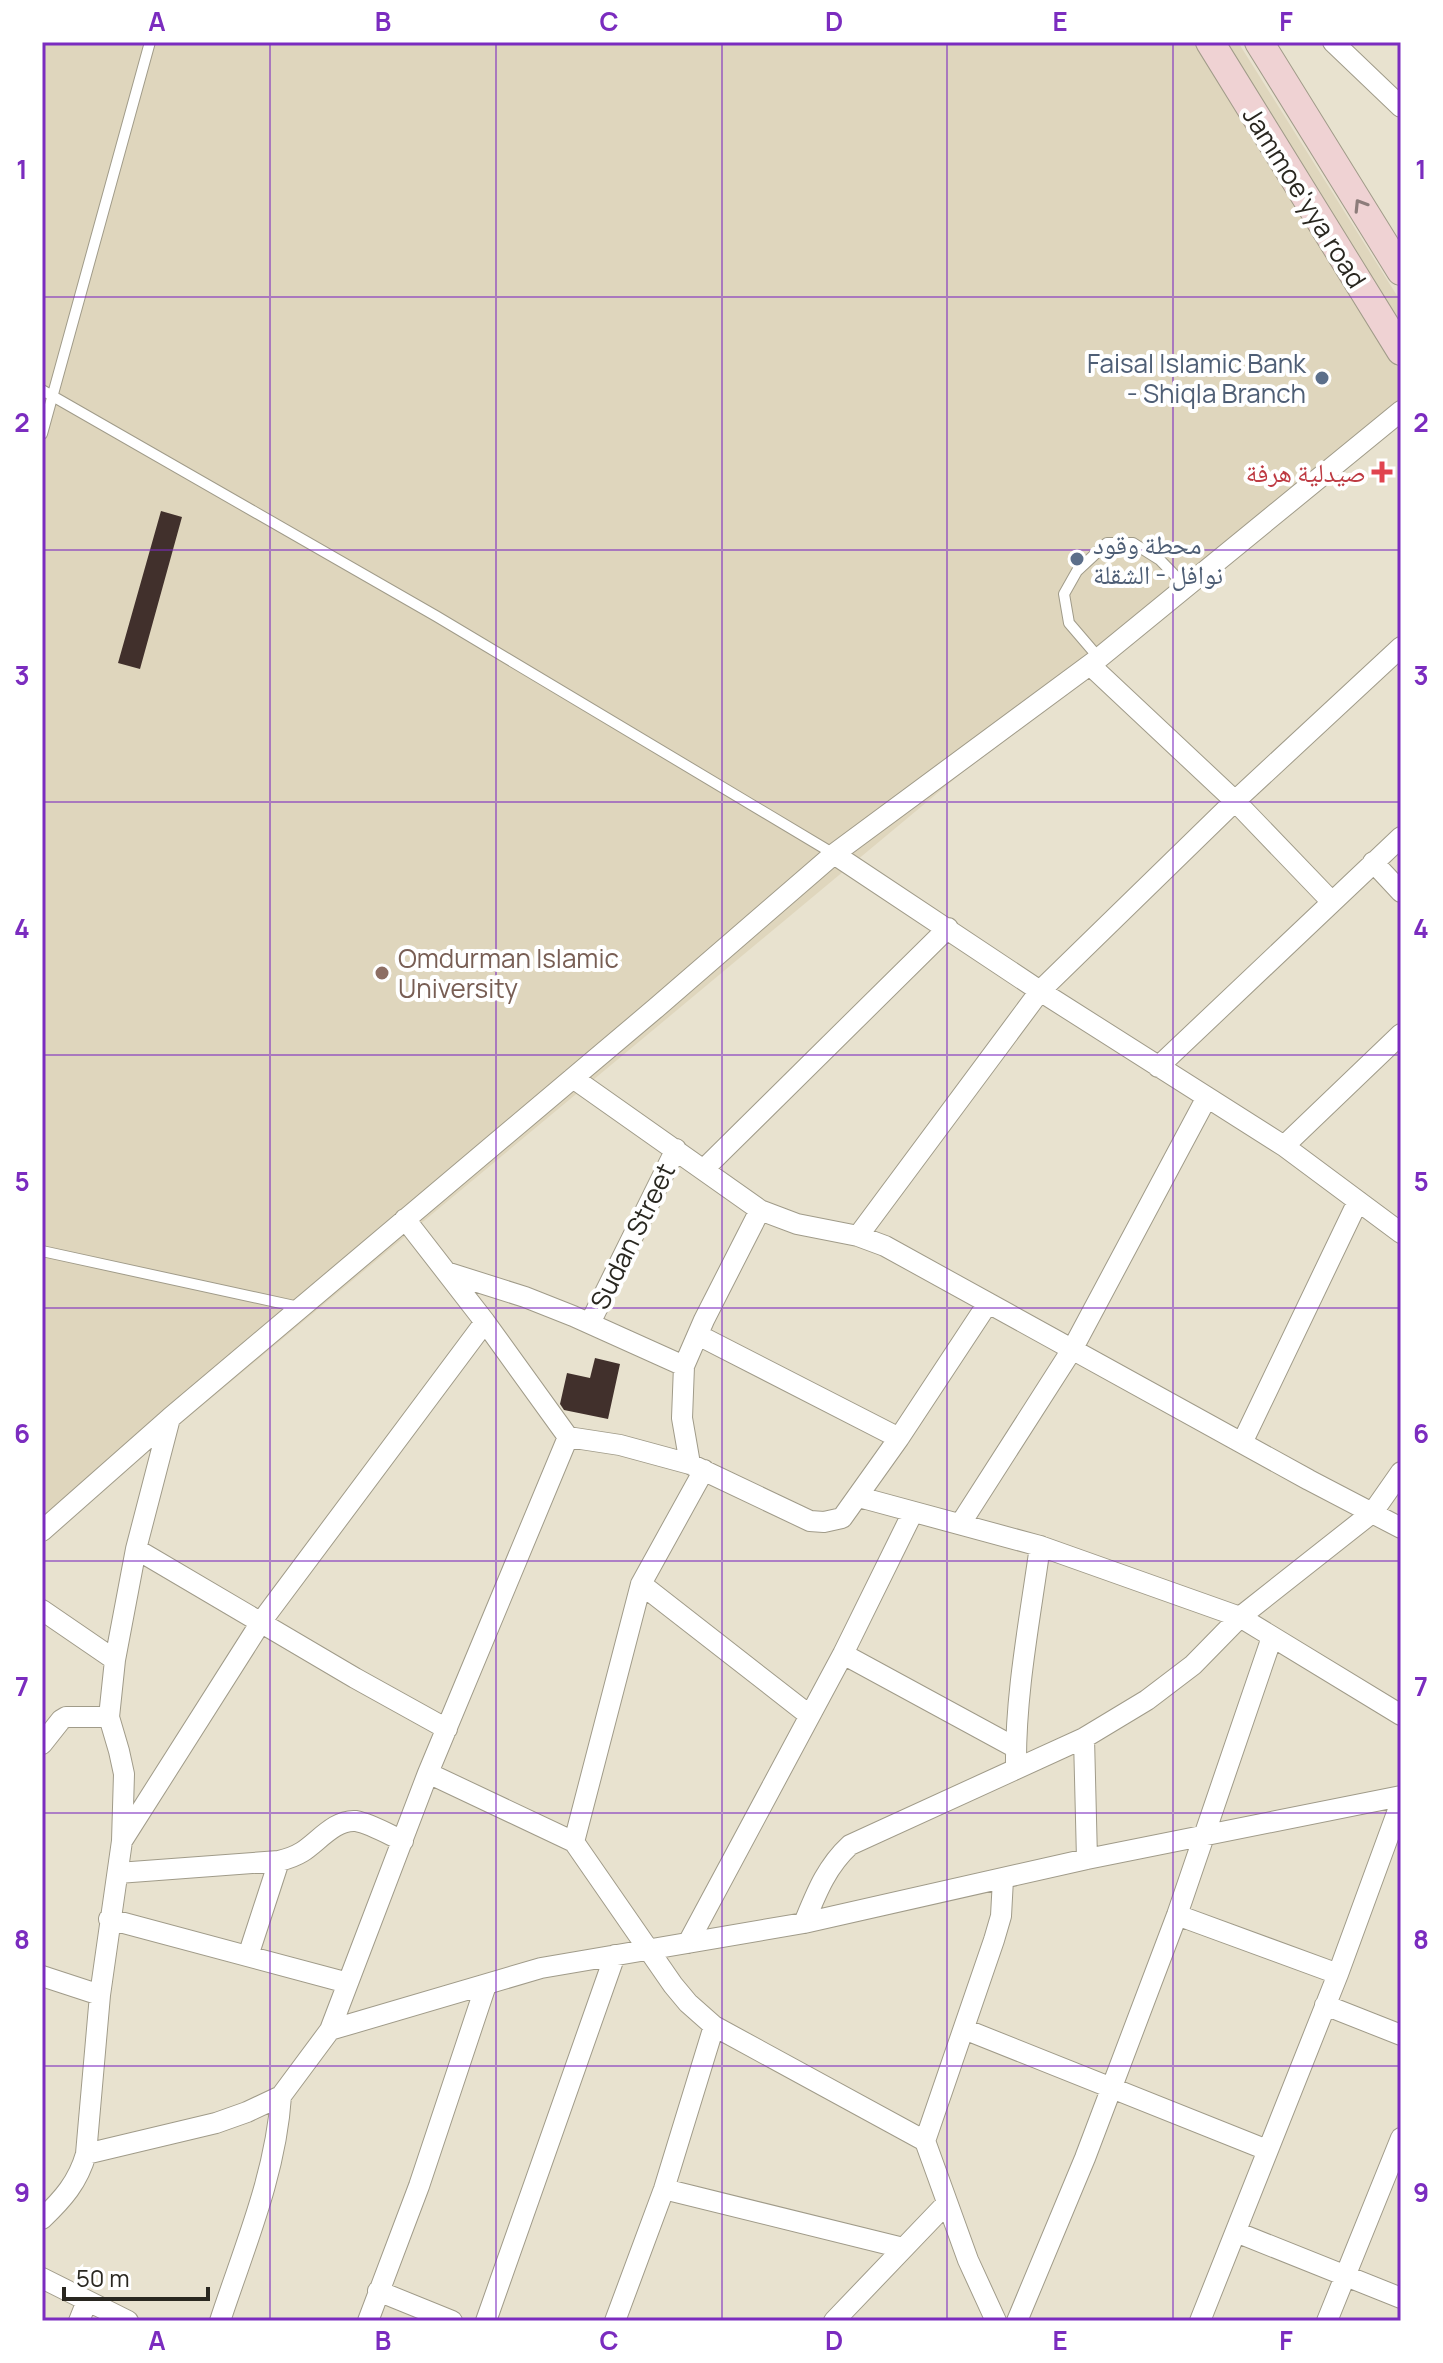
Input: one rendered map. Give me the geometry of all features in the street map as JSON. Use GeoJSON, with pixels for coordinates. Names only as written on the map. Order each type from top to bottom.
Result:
{"type":"FeatureCollection","features":[{"type":"Feature","properties":{"kind":"main road","name":"Jammoe'yya road"},"geometry":{"type":"LineString","coordinates":[[1210,42],[1401,351]]}},
{"type":"Feature","properties":{"kind":"main road","name":"Jammoe'yya road"},"geometry":{"type":"LineString","coordinates":[[1259,42],[1401,271]]}},
{"type":"Feature","properties":{"kind":"street"},"geometry":{"type":"LineString","coordinates":[[1333,42],[1401,107]]}},
{"type":"Feature","properties":{"kind":"street"},"geometry":{"type":"LineString","coordinates":[[42,1531],[170,1418],[834,854],[1094,662],[1401,411]]}},
{"type":"Feature","properties":{"kind":"street"},"geometry":{"type":"LineString","coordinates":[[858,1236],[1040,991],[1235,801],[1401,647]]}},
{"type":"Feature","properties":{"kind":"street"},"geometry":{"type":"LineString","coordinates":[[1094,662],[1332,902]]}},
{"type":"Feature","properties":{"kind":"street"},"geometry":{"type":"LineString","coordinates":[[1158,1067],[1401,837]]}},
{"type":"Feature","properties":{"kind":"street"},"geometry":{"type":"LineString","coordinates":[[834,854],[1040,991],[1284,1146],[1401,1233]]}},
{"type":"Feature","properties":{"kind":"street"},"geometry":{"type":"LineString","coordinates":[[1373,862],[1401,892]]}},
{"type":"Feature","properties":{"kind":"street"},"geometry":{"type":"LineString","coordinates":[[704,1169],[948,928]]}},
{"type":"Feature","properties":{"kind":"street"},"geometry":{"type":"LineString","coordinates":[[1284,1146],[1401,1034]]}},
{"type":"Feature","properties":{"kind":"street"},"geometry":{"type":"LineString","coordinates":[[573,1078],[760,1210],[797,1224],[858,1236],[885,1246],[1401,1528]]}},
{"type":"Feature","properties":{"kind":"street"},"geometry":{"type":"LineString","coordinates":[[961,1523],[1073,1348],[1207,1097]]}},
{"type":"Feature","properties":{"kind":"street","name":"Sudan Street"},"geometry":{"type":"LineString","coordinates":[[590,1323],[676,1149]]}},
{"type":"Feature","properties":{"kind":"street"},"geometry":{"type":"LineString","coordinates":[[1242,1443],[1358,1201]]}},
{"type":"Feature","properties":{"kind":"street"},"geometry":{"type":"LineString","coordinates":[[574,1842],[641,1584],[697,1467],[682,1418],[684,1366],[760,1210]]}},
{"type":"Feature","properties":{"kind":"street"},"geometry":{"type":"LineString","coordinates":[[405,1219],[568,1437],[620,1445],[697,1467],[810,1521],[842,1518],[988,1303]]}},
{"type":"Feature","properties":{"kind":"street"},"geometry":{"type":"LineString","coordinates":[[446,1272],[525,1297],[684,1366]]}},
{"type":"Feature","properties":{"kind":"street"},"geometry":{"type":"LineString","coordinates":[[122,1841],[261,1622],[485,1322]]}},
{"type":"Feature","properties":{"kind":"street"},"geometry":{"type":"LineString","coordinates":[[698,1335],[899,1438]]}},
{"type":"Feature","properties":{"kind":"street"},"geometry":{"type":"LineString","coordinates":[[42,2219],[62,2200],[80,2175],[86,2154],[100,1995],[122,1841],[124,1774],[109,1717],[115,1660],[136,1549],[170,1418]]}},
{"type":"Feature","properties":{"kind":"street"},"geometry":{"type":"LineString","coordinates":[[86,2154],[216,2123],[281,2096],[330,2030],[428,1773],[568,1437]]}},
{"type":"Feature","properties":{"kind":"street"},"geometry":{"type":"LineString","coordinates":[[804,1923],[826,1872],[850,1845],[1016,1758],[1084,1738],[1147,1700],[1193,1665],[1240,1617],[1373,1512],[1401,1472]]}},
{"type":"Feature","properties":{"kind":"street"},"geometry":{"type":"LineString","coordinates":[[859,1497],[1040,1546],[1240,1617],[1401,1715]]}},
{"type":"Feature","properties":{"kind":"street"},"geometry":{"type":"LineString","coordinates":[[688,1943],[843,1654],[913,1512]]}},
{"type":"Feature","properties":{"kind":"street"},"geometry":{"type":"LineString","coordinates":[[1016,1758],[1025,1655],[1040,1546]]}},
{"type":"Feature","properties":{"kind":"street"},"geometry":{"type":"LineString","coordinates":[[136,1549],[447,1729]]}},
{"type":"Feature","properties":{"kind":"street"},"geometry":{"type":"LineString","coordinates":[[641,1584],[809,1715]]}},
{"type":"Feature","properties":{"kind":"street"},"geometry":{"type":"LineString","coordinates":[[42,1610],[115,1660]]}},
{"type":"Feature","properties":{"kind":"street"},"geometry":{"type":"LineString","coordinates":[[1017,2321],[1085,2158],[1177,1915],[1272,1637]]}},
{"type":"Feature","properties":{"kind":"street"},"geometry":{"type":"LineString","coordinates":[[843,1654],[1016,1758]]}},
{"type":"Feature","properties":{"kind":"street"},"geometry":{"type":"LineString","coordinates":[[42,1744],[66,1717],[109,1717]]}},
{"type":"Feature","properties":{"kind":"street"},"geometry":{"type":"LineString","coordinates":[[1084,1738],[1087,1859]]}},
{"type":"Feature","properties":{"kind":"street"},"geometry":{"type":"LineString","coordinates":[[428,1773],[574,1842],[688,2003],[714,2026],[925,2141]]}},
{"type":"Feature","properties":{"kind":"street"},"geometry":{"type":"LineString","coordinates":[[330,2030],[541,1968],[804,1923],[1087,1859],[1401,1799]]}},
{"type":"Feature","properties":{"kind":"street"},"geometry":{"type":"LineString","coordinates":[[1200,2321],[1338,1974],[1401,1799]]}},
{"type":"Feature","properties":{"kind":"street"},"geometry":{"type":"LineString","coordinates":[[118,1873],[279,1861],[292,1857],[345,1822],[355,1821],[403,1841]]}},
{"type":"Feature","properties":{"kind":"street"},"geometry":{"type":"LineString","coordinates":[[248,1956],[279,1861]]}},
{"type":"Feature","properties":{"kind":"street"},"geometry":{"type":"LineString","coordinates":[[996,2321],[968,2260],[925,2141],[1001,1916],[1003,1879]]}},
{"type":"Feature","properties":{"kind":"street"},"geometry":{"type":"LineString","coordinates":[[1177,1915],[1338,1974]]}},
{"type":"Feature","properties":{"kind":"street"},"geometry":{"type":"LineString","coordinates":[[109,1919],[348,1983]]}},
{"type":"Feature","properties":{"kind":"street"},"geometry":{"type":"LineString","coordinates":[[486,2321],[615,1955]]}},
{"type":"Feature","properties":{"kind":"street"},"geometry":{"type":"LineString","coordinates":[[42,1976],[100,1995]]}},
{"type":"Feature","properties":{"kind":"street"},"geometry":{"type":"LineString","coordinates":[[368,2321],[419,2186],[486,1985]]}},
{"type":"Feature","properties":{"kind":"street"},"geometry":{"type":"LineString","coordinates":[[1325,2005],[1401,2035]]}},
{"type":"Feature","properties":{"kind":"street"},"geometry":{"type":"LineString","coordinates":[[615,2321],[664,2189],[714,2026]]}},
{"type":"Feature","properties":{"kind":"street"},"geometry":{"type":"LineString","coordinates":[[964,2029],[1267,2150]]}},
{"type":"Feature","properties":{"kind":"street"},"geometry":{"type":"LineString","coordinates":[[220,2321],[268,2177],[279,2125],[281,2096]]}},
{"type":"Feature","properties":{"kind":"street"},"geometry":{"type":"LineString","coordinates":[[1327,2321],[1401,2138]]}},
{"type":"Feature","properties":{"kind":"street"},"geometry":{"type":"LineString","coordinates":[[664,2189],[903,2248]]}},
{"type":"Feature","properties":{"kind":"street"},"geometry":{"type":"LineString","coordinates":[[834,2321],[946,2204]]}},
{"type":"Feature","properties":{"kind":"street"},"geometry":{"type":"LineString","coordinates":[[1236,2232],[1401,2298]]}},
{"type":"Feature","properties":{"kind":"street"},"geometry":{"type":"LineString","coordinates":[[42,2278],[128,2321]]}},
{"type":"Feature","properties":{"kind":"street"},"geometry":{"type":"LineString","coordinates":[[378,2291],[452,2321]]}},
{"type":"Feature","properties":{"kind":"street"},"geometry":{"type":"LineString","coordinates":[[79,2321],[87,2301]]}},
{"type":"Feature","properties":{"kind":"lane"},"geometry":{"type":"LineString","coordinates":[[42,434],[150,42]]}},
{"type":"Feature","properties":{"kind":"lane"},"geometry":{"type":"LineString","coordinates":[[42,390],[436,616],[834,854]]}},
{"type":"Feature","properties":{"kind":"lane"},"geometry":{"type":"LineString","coordinates":[[1094,662],[1069,623],[1064,594],[1077,571],[1107,543],[1133,543],[1160,560],[1185,586]]}},
{"type":"Feature","properties":{"kind":"lane"},"geometry":{"type":"LineString","coordinates":[[42,1251],[301,1308]]}},
{"type":"Feature","properties":{"kind":"shaded area","name":"Omdurman Islamic University"},"geometry":{"type":"Polygon","coordinates":[[[42,42],[1238,42],[1401,302],[1401,407],[42,1539],[42,42]]]}},
{"type":"Feature","properties":{"kind":"building"},"geometry":{"type":"Polygon","coordinates":[[[161,511],[182,517],[140,669],[118,663],[161,511]]]}},
{"type":"Feature","properties":{"kind":"building"},"geometry":{"type":"Polygon","coordinates":[[[595,1358],[620,1364],[608,1419],[564,1410],[560,1404],[567,1373],[590,1378],[595,1358]]]}},
{"type":"Feature","properties":{"kind":"place","name":"Faisal Islamic Bank - Shiqla Branch"},"geometry":{"type":"Point","coordinates":[1322,378]}},
{"type":"Feature","properties":{"kind":"place","name":"صيدلية هرفة"},"geometry":{"type":"Point","coordinates":[1382,472]}},
{"type":"Feature","properties":{"kind":"place","name":"محطة وقود نوافل - الشقلة"},"geometry":{"type":"Point","coordinates":[1077,559]}},
{"type":"Feature","properties":{"kind":"place","name":"Omdurman Islamic University"},"geometry":{"type":"Point","coordinates":[382,973]}}]}
